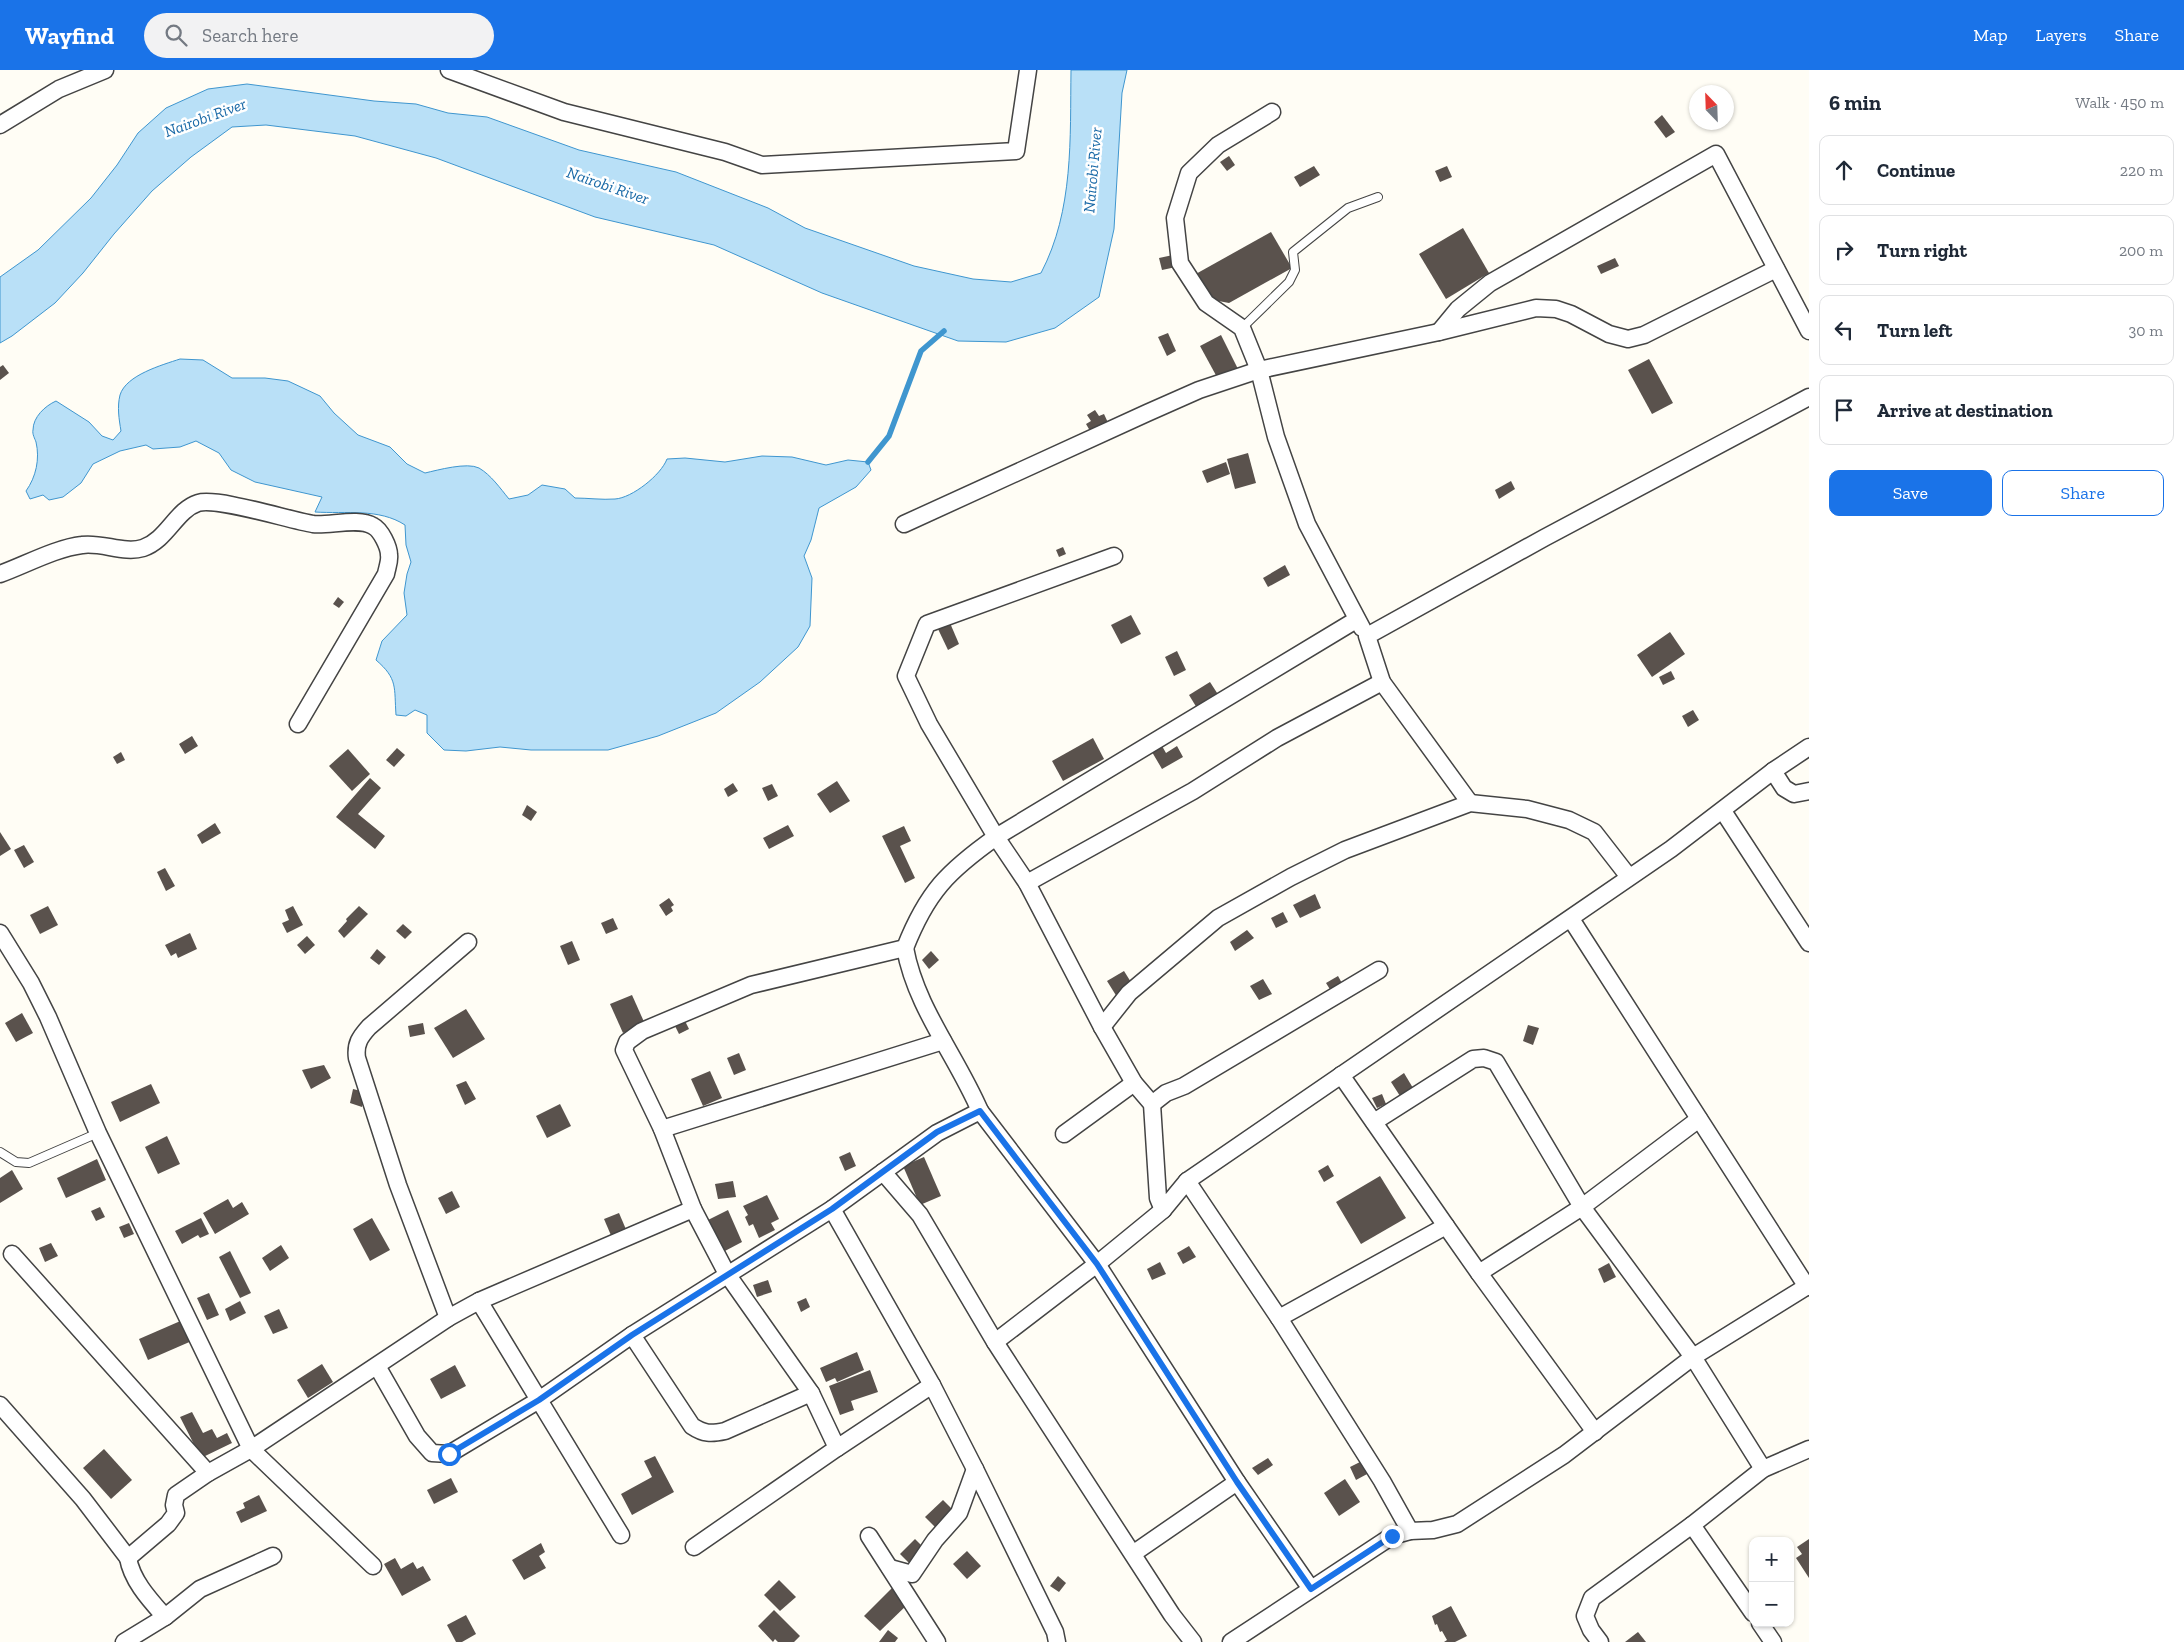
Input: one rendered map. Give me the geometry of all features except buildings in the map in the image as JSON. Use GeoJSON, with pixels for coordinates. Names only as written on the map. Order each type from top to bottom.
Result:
{"type":"FeatureCollection","features":[{"type":"Feature","properties":{"kind":"street"},"geometry":{"type":"LineString","coordinates":[[0,126],[59,89],[105,70]]}},
{"type":"Feature","properties":{"kind":"street"},"geometry":{"type":"LineString","coordinates":[[449,70],[564,112],[725,152],[762,166],[1016,151],[1028,70]]}},
{"type":"Feature","properties":{"kind":"street"},"geometry":{"type":"LineString","coordinates":[[1272,112],[1218,145],[1188,173],[1175,218],[1180,263],[1206,303],[1242,328],[1259,370],[1276,437],[1307,524],[1356,620],[1367,636],[1382,682],[1470,803]]}},
{"type":"Feature","properties":{"kind":"street"},"geometry":{"type":"LineString","coordinates":[[1439,332],[1458,309],[1490,283],[1716,154],[1809,331]]}},
{"type":"Feature","properties":{"kind":"street"},"geometry":{"type":"LineString","coordinates":[[904,524],[1199,390],[1259,370],[1439,332],[1536,308],[1556,309],[1571,314],[1609,334],[1628,339],[1644,335],[1776,269]]}},
{"type":"Feature","properties":{"kind":"street"},"geometry":{"type":"LineString","coordinates":[[1367,636],[1544,538],[1809,397]]}},
{"type":"Feature","properties":{"kind":"street"},"geometry":{"type":"LineString","coordinates":[[0,574],[83,544],[141,549],[155,542],[188,508],[198,502],[210,502],[265,512],[288,520],[318,525],[361,523],[374,526],[384,540],[389,555],[386,574],[298,724]]}},
{"type":"Feature","properties":{"kind":"street"},"geometry":{"type":"LineString","coordinates":[[1114,556],[927,624],[906,676],[928,724],[996,837],[1027,883],[1102,1027],[1134,1083],[1152,1104],[1158,1198],[1163,1210]]}},
{"type":"Feature","properties":{"kind":"street"},"geometry":{"type":"LineString","coordinates":[[1311,1589],[1237,1482],[1097,1264],[980,1111],[955,1058],[943,1041],[914,984],[905,948],[916,919],[938,885],[964,860],[996,837],[1356,620]]}},
{"type":"Feature","properties":{"kind":"street"},"geometry":{"type":"LineString","coordinates":[[1027,883],[1193,791],[1277,738],[1382,682]]}},
{"type":"Feature","properties":{"kind":"street"},"geometry":{"type":"LineString","coordinates":[[995,1342],[1097,1264],[1163,1210],[1187,1181],[1571,919],[1722,811],[1773,771],[1809,747]]}},
{"type":"Feature","properties":{"kind":"street"},"geometry":{"type":"LineString","coordinates":[[1773,771],[1784,788],[1794,794],[1809,791]]}},
{"type":"Feature","properties":{"kind":"street"},"geometry":{"type":"LineString","coordinates":[[1102,1027],[1129,993],[1218,918],[1291,877],[1345,850],[1470,803],[1527,809],[1569,820],[1594,832],[1630,877]]}},
{"type":"Feature","properties":{"kind":"street"},"geometry":{"type":"LineString","coordinates":[[1722,811],[1809,943]]}},
{"type":"Feature","properties":{"kind":"street"},"geometry":{"type":"LineString","coordinates":[[1231,1642],[1392,1536],[1410,1531],[1433,1530],[1457,1524],[1564,1455],[1693,1357],[1808,1286],[1699,1120],[1571,919]]}},
{"type":"Feature","properties":{"kind":"street"},"geometry":{"type":"LineString","coordinates":[[0,933],[31,982],[48,1017],[98,1133],[251,1450],[373,1566]]}},
{"type":"Feature","properties":{"kind":"street"},"geometry":{"type":"LineString","coordinates":[[448,1318],[398,1185],[357,1058],[356,1047],[360,1037],[369,1027],[468,942]]}},
{"type":"Feature","properties":{"kind":"street"},"geometry":{"type":"LineString","coordinates":[[837,1448],[811,1393],[727,1274],[693,1209],[662,1129],[624,1050],[627,1042],[642,1032],[751,984],[905,948]]}},
{"type":"Feature","properties":{"kind":"street"},"geometry":{"type":"LineString","coordinates":[[1152,1104],[1166,1093],[1184,1086],[1378,970]]}},
{"type":"Feature","properties":{"kind":"street"},"geometry":{"type":"LineString","coordinates":[[662,1129],[943,1041]]}},
{"type":"Feature","properties":{"kind":"street"},"geometry":{"type":"LineString","coordinates":[[1374,1122],[1473,1059],[1484,1058],[1496,1062],[1582,1207],[1693,1357],[1763,1469]]}},
{"type":"Feature","properties":{"kind":"street"},"geometry":{"type":"LineString","coordinates":[[1342,1075],[1479,1273],[1595,1432]]}},
{"type":"Feature","properties":{"kind":"street"},"geometry":{"type":"LineString","coordinates":[[1064,1134],[1134,1083]]}},
{"type":"Feature","properties":{"kind":"street"},"geometry":{"type":"LineString","coordinates":[[377,1366],[417,1436],[432,1453],[449,1454],[539,1400],[632,1335],[832,1209],[937,1132],[980,1111]]}},
{"type":"Feature","properties":{"kind":"street"},"geometry":{"type":"LineString","coordinates":[[1479,1273],[1582,1207],[1699,1120]]}},
{"type":"Feature","properties":{"kind":"street"},"geometry":{"type":"LineString","coordinates":[[884,1172],[920,1215],[995,1342],[1134,1553],[1172,1615],[1194,1642]]}},
{"type":"Feature","properties":{"kind":"street"},"geometry":{"type":"LineString","coordinates":[[1187,1181],[1279,1318],[1382,1481],[1410,1531]]}},
{"type":"Feature","properties":{"kind":"street"},"geometry":{"type":"LineString","coordinates":[[128,1558],[168,1524],[176,1513],[174,1505],[176,1495],[208,1473],[251,1450],[448,1318],[479,1301],[693,1209]]}},
{"type":"Feature","properties":{"kind":"street"},"geometry":{"type":"LineString","coordinates":[[832,1209],[932,1385],[976,1469],[1055,1632],[1057,1642]]}},
{"type":"Feature","properties":{"kind":"street"},"geometry":{"type":"LineString","coordinates":[[1279,1318],[1446,1226]]}},
{"type":"Feature","properties":{"kind":"street"},"geometry":{"type":"LineString","coordinates":[[12,1254],[208,1473]]}},
{"type":"Feature","properties":{"kind":"street"},"geometry":{"type":"LineString","coordinates":[[479,1301],[621,1535]]}},
{"type":"Feature","properties":{"kind":"street"},"geometry":{"type":"LineString","coordinates":[[632,1335],[692,1426],[702,1433],[712,1434],[725,1431],[811,1393]]}},
{"type":"Feature","properties":{"kind":"street"},"geometry":{"type":"LineString","coordinates":[[694,1547],[932,1385]]}},
{"type":"Feature","properties":{"kind":"street"},"geometry":{"type":"LineString","coordinates":[[0,1405],[83,1499],[128,1558],[131,1572],[150,1600],[165,1617]]}},
{"type":"Feature","properties":{"kind":"street"},"geometry":{"type":"LineString","coordinates":[[1600,1642],[1591,1630],[1585,1616],[1592,1598],[1692,1525],[1763,1469],[1809,1448]]}},
{"type":"Feature","properties":{"kind":"street"},"geometry":{"type":"LineString","coordinates":[[890,1568],[912,1574],[935,1540],[959,1512],[976,1469]]}},
{"type":"Feature","properties":{"kind":"street"},"geometry":{"type":"LineString","coordinates":[[1134,1553],[1237,1482]]}},
{"type":"Feature","properties":{"kind":"street"},"geometry":{"type":"LineString","coordinates":[[1692,1525],[1749,1607]]}},
{"type":"Feature","properties":{"kind":"street"},"geometry":{"type":"LineString","coordinates":[[869,1536],[937,1642]]}},
{"type":"Feature","properties":{"kind":"street"},"geometry":{"type":"LineString","coordinates":[[124,1642],[165,1617],[200,1589],[273,1556]]}},
{"type":"Feature","properties":{"kind":"street"},"geometry":{"type":"LineString","coordinates":[[1763,1627],[1773,1642]]}},
{"type":"Feature","properties":{"kind":"lane"},"geometry":{"type":"LineString","coordinates":[[1242,328],[1289,282],[1295,270],[1293,252],[1348,208],[1378,197]]}},
{"type":"Feature","properties":{"kind":"lane"},"geometry":{"type":"LineString","coordinates":[[0,1152],[16,1162],[29,1163],[98,1133]]}},
{"type":"Feature","properties":{"kind":"water","name":"Nairobi River"},"geometry":{"type":"Polygon","coordinates":[[[1071,70],[1127,70],[1122,93],[1114,229],[1099,297],[1055,328],[1006,342],[958,341],[822,293],[714,245],[595,217],[436,158],[355,136],[266,125],[232,127],[191,157],[152,191],[83,273],[55,303],[0,343],[0,277],[38,250],[91,198],[117,165],[138,133],[166,108],[208,89],[247,84],[374,101],[416,104],[448,113],[487,117],[579,150],[676,172],[768,208],[805,228],[914,266],[973,279],[1011,282],[1041,273],[1052,249],[1065,199],[1068,173],[1071,122],[1071,70]]]}},
{"type":"Feature","properties":{"kind":"water"},"geometry":{"type":"Polygon","coordinates":[[[180,359],[203,360],[232,378],[265,378],[288,381],[320,396],[334,413],[358,435],[390,447],[407,464],[425,473],[460,466],[474,466],[491,478],[509,499],[528,495],[542,485],[565,489],[575,498],[622,498],[645,485],[659,472],[667,459],[685,458],[725,462],[762,456],[792,457],[826,465],[848,460],[868,462],[871,470],[856,487],[819,508],[811,540],[804,556],[812,578],[810,626],[798,647],[760,682],[716,713],[658,736],[608,750],[531,750],[500,747],[466,751],[444,750],[427,733],[427,715],[415,710],[406,716],[396,715],[394,684],[388,673],[376,660],[382,641],[407,615],[404,593],[411,562],[406,545],[405,525],[384,516],[373,514],[315,512],[322,497],[255,482],[231,470],[219,453],[196,441],[180,447],[153,449],[146,445],[120,451],[93,464],[81,483],[63,497],[49,500],[43,495],[30,499],[26,491],[35,474],[37,461],[37,448],[33,433],[34,425],[37,416],[44,409],[56,401],[89,422],[102,436],[113,440],[121,431],[119,404],[120,395],[124,388],[137,376],[180,359]]]}},
{"type":"Feature","properties":{"kind":"waterway"},"geometry":{"type":"LineString","coordinates":[[868,462],[889,436],[921,351],[944,331]]}},
{"type":"Feature","properties":{"kind":"route"},"geometry":{"type":"LineString","coordinates":[[449,1454],[539,1400],[632,1335],[832,1209],[937,1132],[980,1111],[1097,1264],[1237,1482],[1311,1589],[1392,1536]]}}]}
